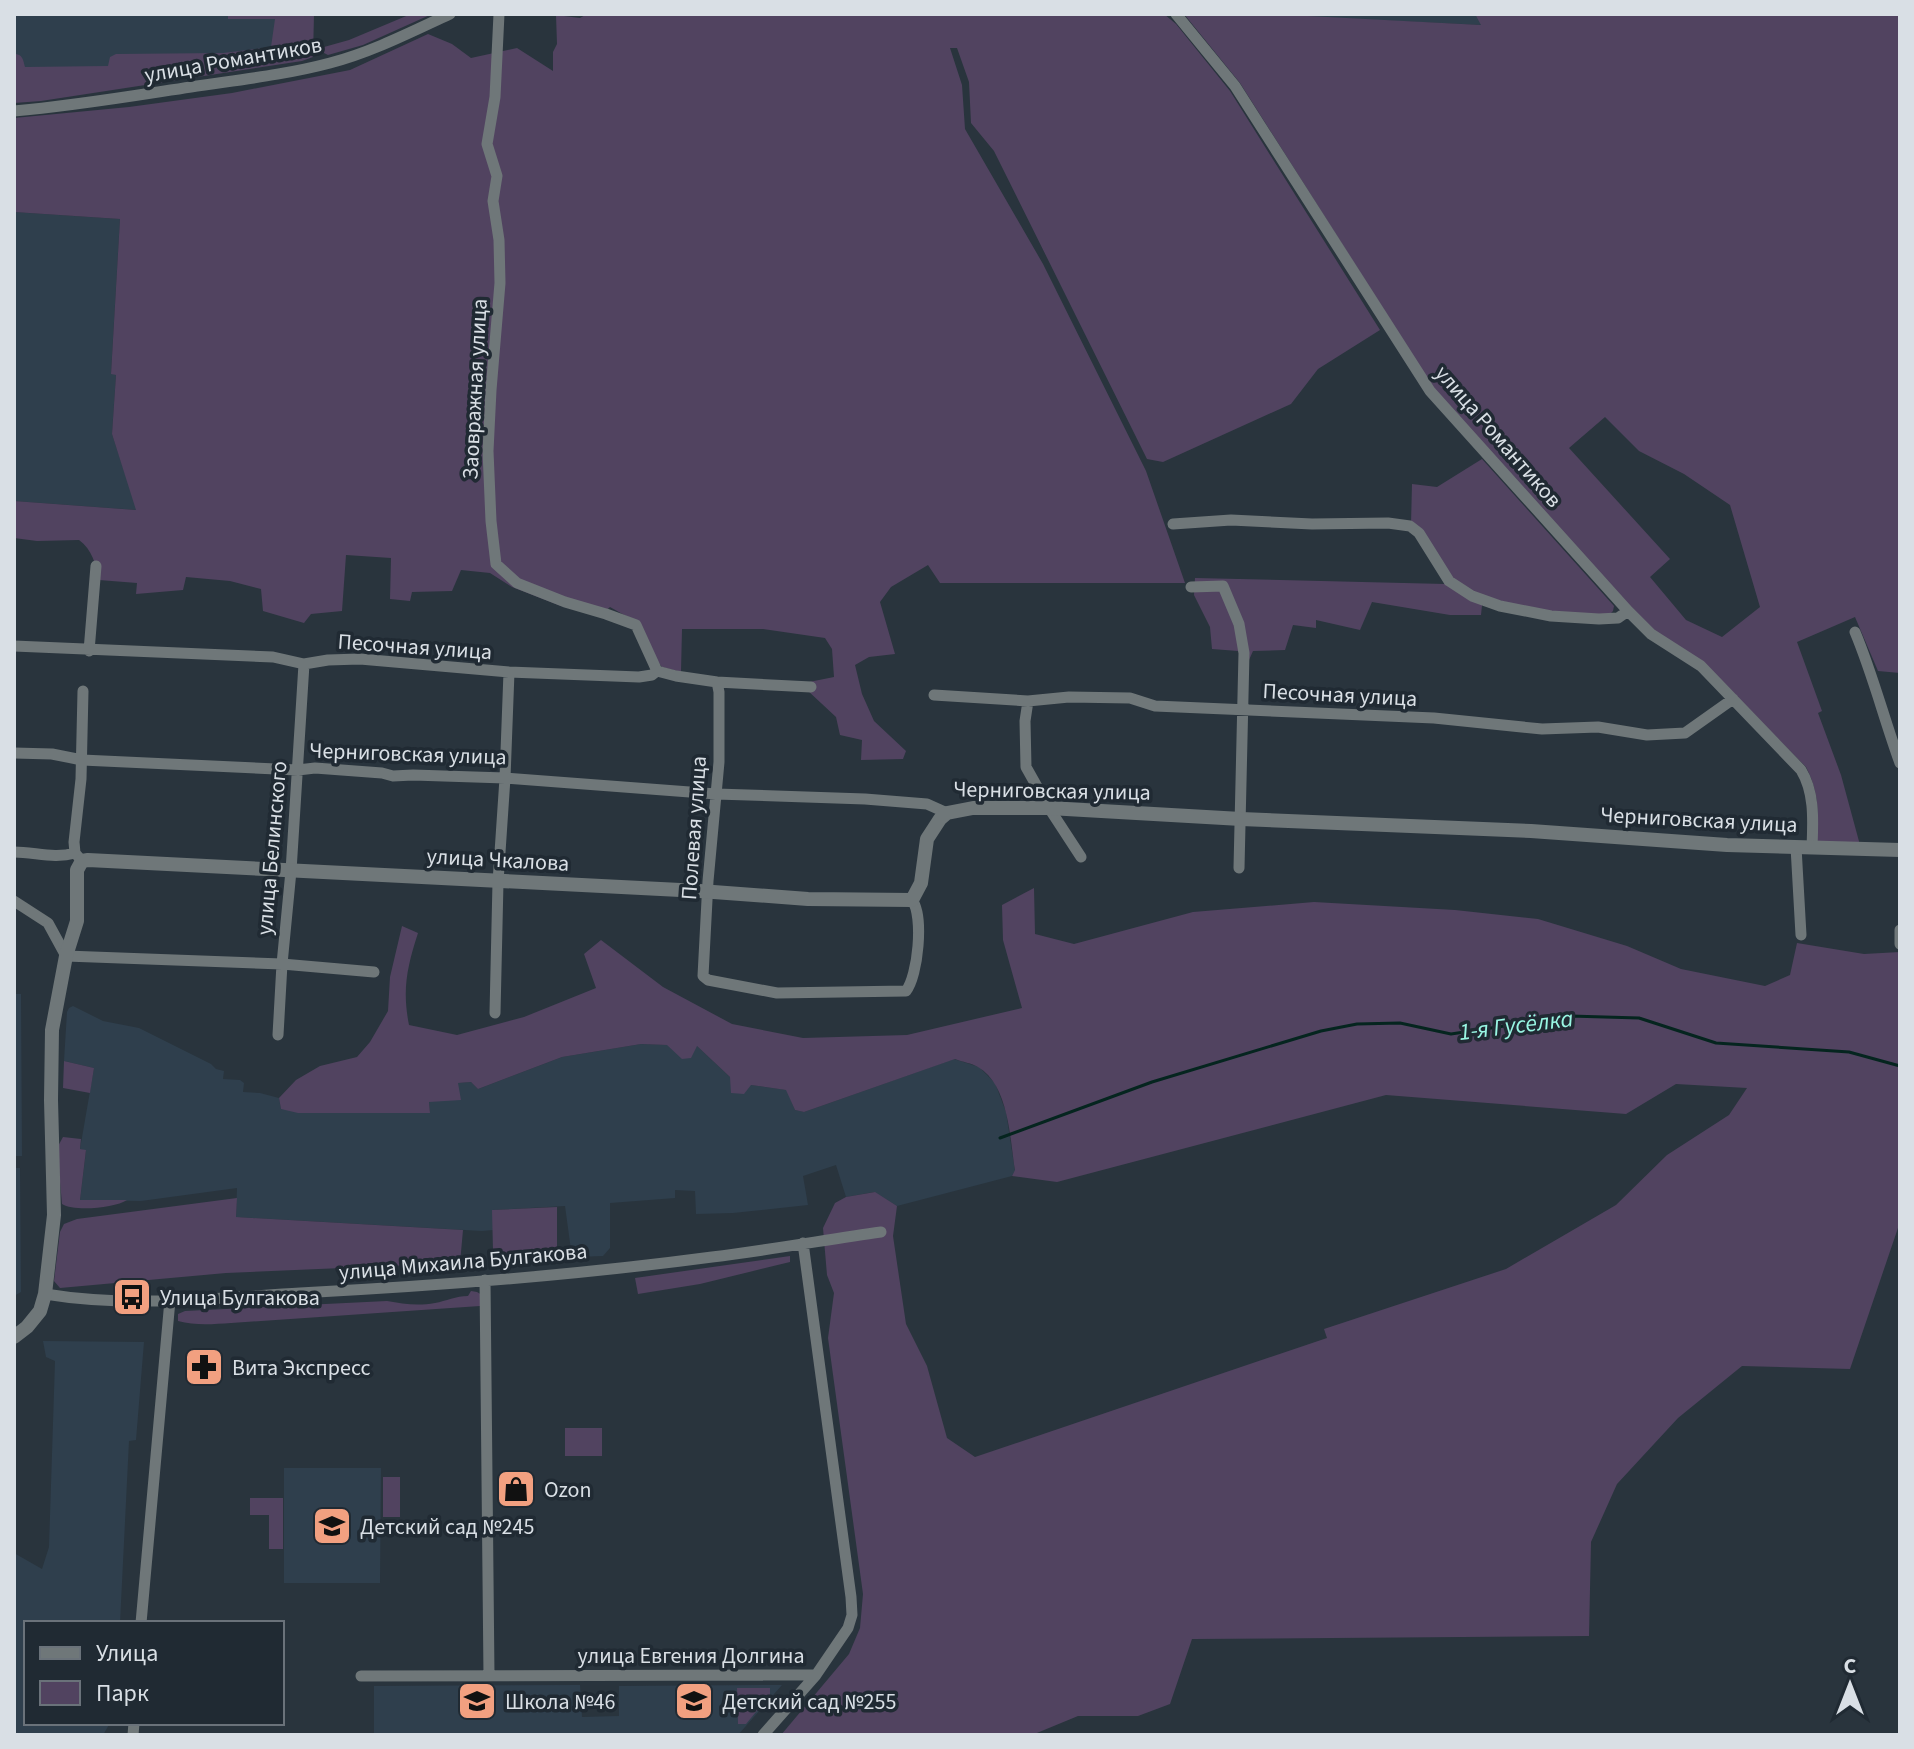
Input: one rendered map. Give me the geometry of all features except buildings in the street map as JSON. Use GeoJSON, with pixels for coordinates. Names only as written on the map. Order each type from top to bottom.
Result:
{"type":"FeatureCollection","features":[{"type":"Feature","properties":{"kind":"street","name":"улица Романтиков"},"geometry":{"type":"LineString","coordinates":[[14,111],[207,85],[330,63],[375,48],[450,14]]}},
{"type":"Feature","properties":{"kind":"street","name":"Заовражная улица"},"geometry":{"type":"LineString","coordinates":[[499,14],[495,97],[487,144],[497,176],[493,201],[499,240],[500,283],[488,451],[496,564],[517,583],[636,625],[657,671]]}},
{"type":"Feature","properties":{"kind":"street","name":"улица Романтиков"},"geometry":{"type":"LineString","coordinates":[[1176,14],[1235,86],[1430,391],[1628,611],[1651,634],[1701,666],[1801,770],[1810,787],[1812,848]]}},
{"type":"Feature","properties":{"kind":"street"},"geometry":{"type":"LineString","coordinates":[[1173,524],[1231,520],[1410,526],[1419,533],[1449,581],[1472,596],[1500,606],[1551,616],[1618,618],[1628,611]]}},
{"type":"Feature","properties":{"kind":"street"},"geometry":{"type":"LineString","coordinates":[[89,651],[96,566]]}},
{"type":"Feature","properties":{"kind":"street"},"geometry":{"type":"LineString","coordinates":[[1191,587],[1223,586],[1239,624],[1244,653],[1239,868]]}},
{"type":"Feature","properties":{"kind":"street"},"geometry":{"type":"LineString","coordinates":[[1855,632],[1900,763]]}},
{"type":"Feature","properties":{"kind":"street","name":"Песочная улица"},"geometry":{"type":"LineString","coordinates":[[14,646],[273,657],[304,664],[360,659],[509,672],[639,677],[657,671],[717,682],[811,687]]}},
{"type":"Feature","properties":{"kind":"street","name":"улица Белинского"},"geometry":{"type":"LineString","coordinates":[[278,1035],[304,664]]}},
{"type":"Feature","properties":{"kind":"street"},"geometry":{"type":"LineString","coordinates":[[495,1013],[509,672]]}},
{"type":"Feature","properties":{"kind":"street","name":"Полевая улица"},"geometry":{"type":"LineString","coordinates":[[717,682],[719,762],[703,976],[708,980],[777,993],[906,991],[911,985],[918,946],[918,907],[912,900]]}},
{"type":"Feature","properties":{"kind":"street"},"geometry":{"type":"LineString","coordinates":[[14,1337],[40,1311],[45,1294],[54,1215],[52,1030],[66,956],[77,921],[78,857],[74,826],[81,779],[83,691]]}},
{"type":"Feature","properties":{"kind":"street","name":"Песочная улица"},"geometry":{"type":"LineString","coordinates":[[934,695],[1028,701],[1069,697],[1130,698],[1155,706],[1434,718],[1542,729],[1598,727],[1647,735],[1685,733],[1733,699]]}},
{"type":"Feature","properties":{"kind":"street"},"geometry":{"type":"LineString","coordinates":[[1028,701],[1026,767],[1081,857]]}},
{"type":"Feature","properties":{"kind":"street","name":"Черниговская улица"},"geometry":{"type":"LineString","coordinates":[[14,753],[52,754],[82,760],[298,770],[315,768],[393,776],[505,778],[716,794],[865,799],[927,804],[947,813],[973,808],[1049,808],[1531,831],[1685,843],[1900,850]]}},
{"type":"Feature","properties":{"kind":"street"},"geometry":{"type":"LineString","coordinates":[[912,900],[921,883],[927,839],[947,813]]}},
{"type":"Feature","properties":{"kind":"street"},"geometry":{"type":"LineString","coordinates":[[1796,847],[1801,935]]}},
{"type":"Feature","properties":{"kind":"street","name":"улица Чкалова"},"geometry":{"type":"LineString","coordinates":[[14,852],[88,860],[808,899],[912,900]]}},
{"type":"Feature","properties":{"kind":"street"},"geometry":{"type":"LineString","coordinates":[[14,901],[48,923],[66,956]]}},
{"type":"Feature","properties":{"kind":"street"},"geometry":{"type":"LineString","coordinates":[[1899,944],[1900,930]]}},
{"type":"Feature","properties":{"kind":"street"},"geometry":{"type":"LineString","coordinates":[[66,956],[282,964],[374,972]]}},
{"type":"Feature","properties":{"kind":"street","name":"улица Михаила Булгакова"},"geometry":{"type":"LineString","coordinates":[[45,1294],[106,1300],[170,1300],[395,1288],[606,1270],[881,1232]]}},
{"type":"Feature","properties":{"kind":"street","name":"улица Евгения Долгина"},"geometry":{"type":"LineString","coordinates":[[361,1676],[816,1675],[848,1628],[852,1615],[803,1243]]}},
{"type":"Feature","properties":{"kind":"street"},"geometry":{"type":"LineString","coordinates":[[485,1280],[489,1676]]}},
{"type":"Feature","properties":{"kind":"street"},"geometry":{"type":"LineString","coordinates":[[141,1621],[170,1300]]}},
{"type":"Feature","properties":{"kind":"street"},"geometry":{"type":"LineString","coordinates":[[763,1735],[816,1675]]}},
{"type":"Feature","properties":{"kind":"shaded area"},"geometry":{"type":"Polygon","coordinates":[[[14,14],[308,14],[307,56],[14,98],[14,14]]]}},
{"type":"Feature","properties":{"kind":"shaded area"},"geometry":{"type":"Polygon","coordinates":[[[1475,14],[1483,25],[1271,15],[1475,14]]]}},
{"type":"Feature","properties":{"kind":"shaded area"},"geometry":{"type":"Polygon","coordinates":[[[14,212],[120,219],[111,373],[116,375],[112,434],[137,510],[14,501],[14,212]]]}},
{"type":"Feature","properties":{"kind":"shaded area"},"geometry":{"type":"Polygon","coordinates":[[[14,994],[21,994],[22,1156],[14,1156],[14,994]]]}},
{"type":"Feature","properties":{"kind":"shaded area"},"geometry":{"type":"Polygon","coordinates":[[[73,1006],[103,1021],[139,1028],[224,1071],[223,1079],[240,1080],[244,1083],[243,1092],[279,1098],[281,1109],[430,1113],[429,1102],[458,1083],[471,1082],[478,1089],[562,1057],[641,1044],[697,1046],[730,1077],[751,1085],[787,1090],[795,1110],[804,1112],[954,1059],[979,1067],[995,1083],[1006,1112],[1015,1171],[1012,1176],[897,1206],[874,1192],[846,1197],[836,1165],[803,1176],[808,1205],[696,1214],[695,1191],[675,1190],[675,1198],[610,1203],[610,1248],[603,1256],[576,1257],[571,1250],[565,1206],[493,1210],[493,1230],[482,1231],[236,1217],[237,1188],[141,1201],[80,1200],[86,1151],[80,1149],[94,1068],[64,1061],[67,1012],[73,1006]]]}},
{"type":"Feature","properties":{"kind":"shaded area"},"geometry":{"type":"Polygon","coordinates":[[[14,1168],[20,1168],[21,1292],[14,1296],[14,1168]]]}},
{"type":"Feature","properties":{"kind":"shaded area"},"geometry":{"type":"Polygon","coordinates":[[[43,1341],[144,1342],[136,1440],[129,1441],[120,1621],[24,1621],[24,1725],[109,1725],[103,1735],[14,1735],[14,1553],[42,1569],[49,1547],[55,1361],[46,1357],[43,1341]]]}},
{"type":"Feature","properties":{"kind":"shaded area","name":"Детский сад №245"},"geometry":{"type":"Polygon","coordinates":[[[284,1468],[381,1468],[380,1583],[284,1583],[284,1468]]]}},
{"type":"Feature","properties":{"kind":"shaded area","name":"Школа №46"},"geometry":{"type":"Polygon","coordinates":[[[580,1685],[582,1717],[619,1716],[619,1686],[782,1685],[738,1735],[374,1735],[374,1686],[580,1685]]]}},
{"type":"Feature","properties":{"kind":"green space"},"geometry":{"type":"Polygon","coordinates":[[[228,14],[314,14],[313,57],[14,103],[14,54],[21,56],[25,67],[108,66],[110,57],[116,54],[223,53],[271,47],[275,19],[228,19],[228,14]]]}},
{"type":"Feature","properties":{"kind":"green space"},"geometry":{"type":"Polygon","coordinates":[[[411,14],[432,14],[363,45],[328,55],[324,53],[324,47],[411,14]]]}},
{"type":"Feature","properties":{"kind":"green space"},"geometry":{"type":"Polygon","coordinates":[[[587,14],[1164,14],[1176,24],[1230,91],[1380,330],[1318,369],[1291,404],[1163,462],[1147,459],[994,151],[971,123],[969,82],[957,48],[950,48],[962,85],[965,129],[1043,264],[1146,471],[1185,583],[940,583],[928,565],[891,587],[880,602],[895,654],[869,657],[855,665],[862,694],[874,721],[906,751],[903,759],[861,760],[862,740],[840,735],[836,717],[807,690],[804,683],[834,677],[832,649],[825,638],[763,629],[682,629],[681,672],[662,667],[640,624],[610,607],[600,616],[561,606],[512,587],[490,573],[461,570],[452,591],[412,592],[410,601],[390,599],[391,558],[346,555],[342,611],[311,614],[304,623],[263,611],[261,589],[230,581],[186,577],[183,590],[136,594],[137,583],[99,580],[90,553],[79,540],[14,538],[14,501],[136,510],[112,434],[116,375],[111,374],[120,219],[14,212],[14,118],[232,93],[350,70],[428,34],[452,44],[471,58],[517,48],[553,71],[553,52],[557,44],[556,15],[580,18],[587,14]]]}},
{"type":"Feature","properties":{"kind":"green space"},"geometry":{"type":"Polygon","coordinates":[[[1184,14],[1270,14],[1481,25],[1475,14],[1900,14],[1900,673],[1878,671],[1855,617],[1797,642],[1822,711],[1818,713],[1841,775],[1860,845],[1821,845],[1816,839],[1818,811],[1815,793],[1806,767],[1704,664],[1649,628],[1434,389],[1240,83],[1184,14]],[[1605,417],[1569,448],[1670,559],[1650,577],[1686,620],[1722,637],[1760,607],[1730,505],[1684,474],[1639,451],[1605,417]]]}},
{"type":"Feature","properties":{"kind":"green space"},"geometry":{"type":"Polygon","coordinates":[[[1482,459],[1614,606],[1610,614],[1550,614],[1483,596],[1481,615],[1450,615],[1372,602],[1360,630],[1316,620],[1316,628],[1293,625],[1285,650],[1253,651],[1249,660],[1243,660],[1238,651],[1212,649],[1210,627],[1194,595],[1195,578],[1445,584],[1411,524],[1412,484],[1437,487],[1482,459]]]}},
{"type":"Feature","properties":{"kind":"green space"},"geometry":{"type":"Polygon","coordinates":[[[1034,888],[1035,934],[1074,944],[1193,912],[1314,902],[1455,910],[1538,919],[1627,946],[1681,969],[1765,986],[1790,975],[1797,943],[1864,954],[1900,952],[1900,1222],[1850,1369],[1742,1366],[1678,1418],[1617,1484],[1591,1542],[1589,1636],[1192,1639],[1170,1704],[1138,1716],[1078,1716],[1032,1735],[781,1735],[849,1654],[860,1628],[863,1594],[828,1338],[834,1293],[827,1275],[823,1228],[835,1203],[846,1197],[875,1192],[897,1206],[893,1236],[906,1324],[927,1366],[947,1438],[975,1457],[1327,1338],[1324,1329],[1506,1269],[1616,1205],[1667,1155],[1729,1115],[1747,1088],[1676,1084],[1626,1114],[1386,1095],[1057,1182],[1012,1176],[1015,1170],[1009,1129],[996,1086],[978,1067],[955,1059],[804,1112],[795,1110],[786,1090],[751,1085],[744,1094],[731,1093],[730,1077],[697,1046],[691,1058],[682,1059],[667,1045],[641,1044],[562,1057],[478,1089],[471,1082],[458,1083],[461,1100],[429,1102],[430,1113],[298,1113],[281,1109],[279,1098],[296,1080],[320,1066],[357,1057],[370,1042],[388,1011],[390,977],[402,926],[418,933],[407,979],[409,1025],[457,1035],[524,1017],[596,988],[584,954],[601,940],[663,987],[732,1024],[803,1038],[907,1035],[1022,1008],[1003,940],[1002,905],[1034,888]]]}},
{"type":"Feature","properties":{"kind":"green space"},"geometry":{"type":"Polygon","coordinates":[[[64,1061],[94,1068],[90,1093],[63,1088],[64,1061]]]}},
{"type":"Feature","properties":{"kind":"green space"},"geometry":{"type":"Polygon","coordinates":[[[63,1137],[81,1139],[80,1149],[86,1150],[80,1200],[127,1200],[94,1208],[62,1204],[57,1148],[63,1137]]]}},
{"type":"Feature","properties":{"kind":"green space"},"geometry":{"type":"Polygon","coordinates":[[[237,1198],[236,1217],[463,1230],[460,1263],[226,1273],[60,1288],[54,1281],[60,1232],[64,1224],[77,1219],[237,1198]]]}},
{"type":"Feature","properties":{"kind":"green space"},"geometry":{"type":"Polygon","coordinates":[[[557,1207],[557,1247],[549,1257],[504,1260],[493,1251],[492,1210],[557,1207]]]}},
{"type":"Feature","properties":{"kind":"green space"},"geometry":{"type":"Polygon","coordinates":[[[790,1256],[790,1262],[700,1284],[638,1294],[635,1278],[790,1256]]]}},
{"type":"Feature","properties":{"kind":"green space"},"geometry":{"type":"Polygon","coordinates":[[[471,1291],[482,1295],[480,1306],[218,1324],[178,1321],[178,1314],[185,1311],[387,1301],[423,1304],[468,1296],[471,1291]]]}},
{"type":"Feature","properties":{"kind":"green space"},"geometry":{"type":"Polygon","coordinates":[[[565,1428],[602,1428],[602,1456],[565,1456],[565,1428]]]}},
{"type":"Feature","properties":{"kind":"green space"},"geometry":{"type":"Polygon","coordinates":[[[383,1477],[400,1477],[400,1517],[383,1517],[383,1477]]]}},
{"type":"Feature","properties":{"kind":"green space"},"geometry":{"type":"Polygon","coordinates":[[[250,1498],[283,1498],[283,1549],[269,1549],[269,1515],[250,1515],[250,1498]]]}},
{"type":"Feature","properties":{"kind":"green space"},"geometry":{"type":"Polygon","coordinates":[[[737,1688],[770,1688],[770,1695],[746,1724],[738,1724],[737,1688]]]}},
{"type":"Feature","properties":{"kind":"waterway","name":"1-я Гусёлка"},"geometry":{"type":"LineString","coordinates":[[1000,1138],[1152,1082],[1321,1031],[1357,1024],[1400,1023],[1451,1034],[1570,1016],[1639,1018],[1716,1043],[1849,1052],[1900,1066]]}},
{"type":"Feature","properties":{"kind":"place","name":"Улица Булгакова"},"geometry":{"type":"Point","coordinates":[132,1297]}},
{"type":"Feature","properties":{"kind":"place","name":"Вита Экспресс"},"geometry":{"type":"Point","coordinates":[204,1367]}},
{"type":"Feature","properties":{"kind":"place","name":"Ozon"},"geometry":{"type":"Point","coordinates":[516,1489]}},
{"type":"Feature","properties":{"kind":"place","name":"Детский сад №245"},"geometry":{"type":"Point","coordinates":[332,1526]}},
{"type":"Feature","properties":{"kind":"place","name":"Школа №46"},"geometry":{"type":"Point","coordinates":[477,1701]}},
{"type":"Feature","properties":{"kind":"place","name":"Детский сад №255"},"geometry":{"type":"Point","coordinates":[694,1701]}}]}
